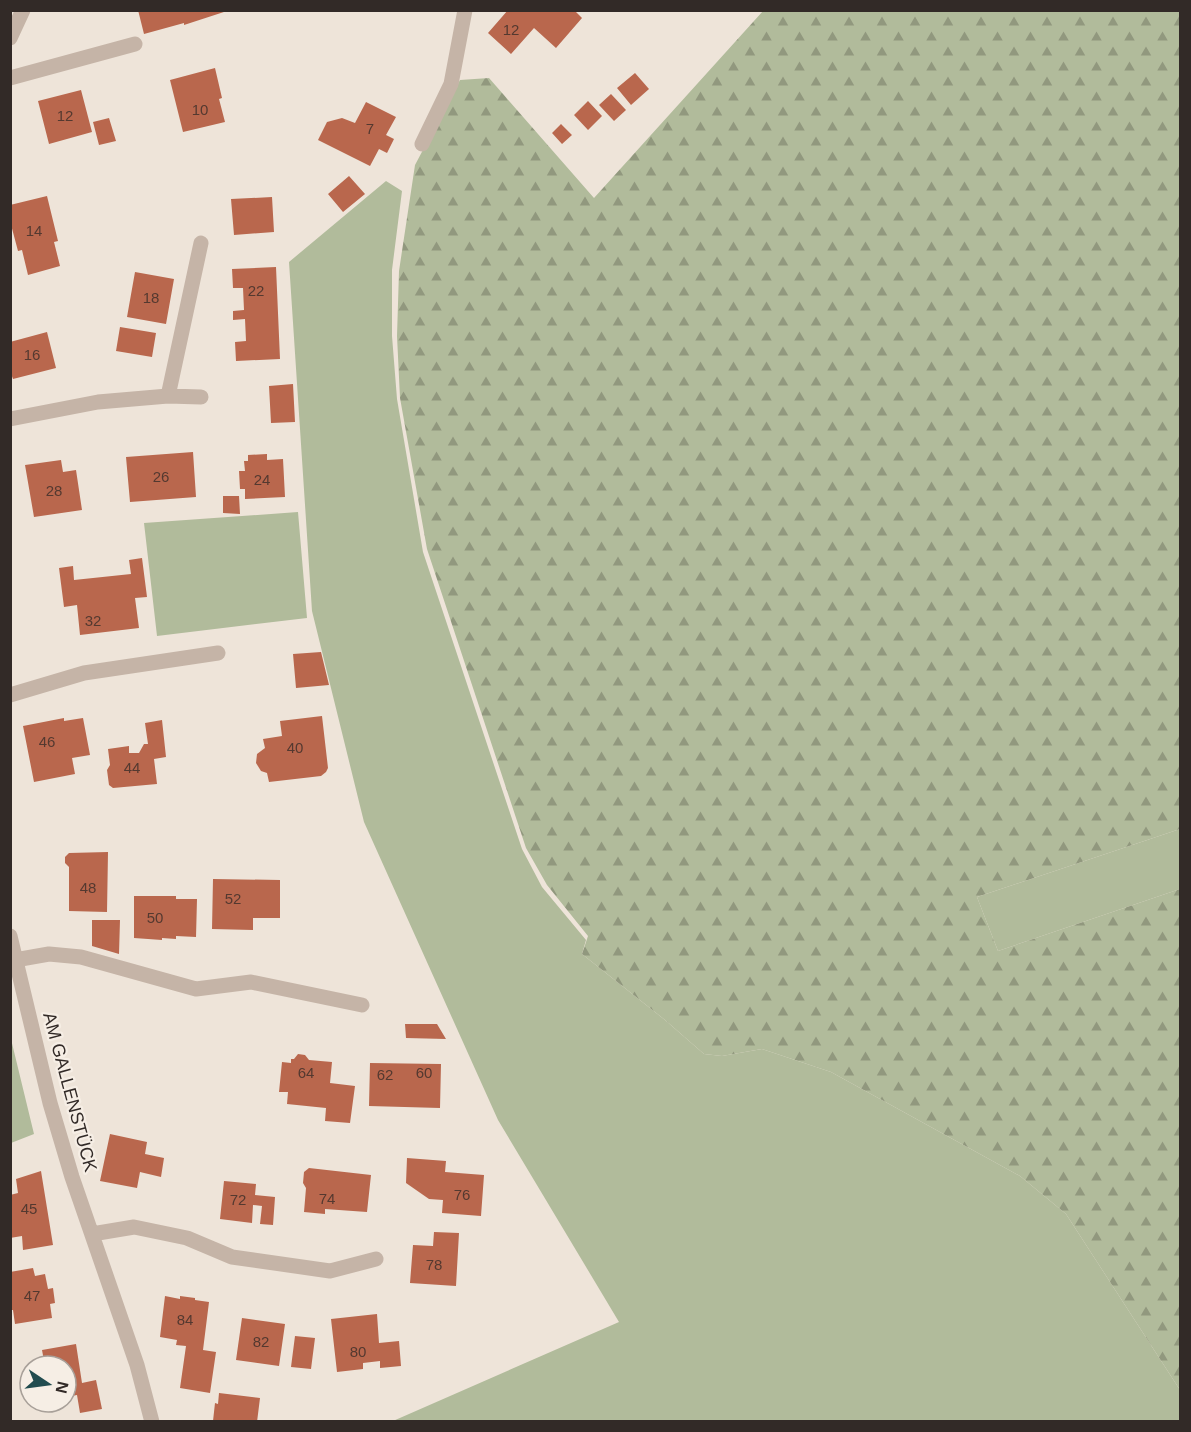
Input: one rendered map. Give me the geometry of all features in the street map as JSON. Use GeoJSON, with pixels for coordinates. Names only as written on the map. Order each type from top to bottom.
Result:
{"type":"FeatureCollection","features":[{"type":"Feature","properties":{"kind":"street"},"geometry":{"type":"LineString","coordinates":[[10,38],[23,10]]}},
{"type":"Feature","properties":{"kind":"street"},"geometry":{"type":"LineString","coordinates":[[422,144],[451,84],[465,10]]}},
{"type":"Feature","properties":{"kind":"street"},"geometry":{"type":"LineString","coordinates":[[10,78],[135,44]]}},
{"type":"Feature","properties":{"kind":"street"},"geometry":{"type":"LineString","coordinates":[[168,396],[201,243]]}},
{"type":"Feature","properties":{"kind":"street"},"geometry":{"type":"LineString","coordinates":[[10,419],[98,402],[168,396],[201,397]]}},
{"type":"Feature","properties":{"kind":"street"},"geometry":{"type":"LineString","coordinates":[[10,695],[84,673],[218,653]]}},
{"type":"Feature","properties":{"kind":"street","name":"AM GALLENSTÜCK"},"geometry":{"type":"LineString","coordinates":[[10,936],[50,1102],[72,1177],[137,1365],[152,1422]]}},
{"type":"Feature","properties":{"kind":"street"},"geometry":{"type":"LineString","coordinates":[[15,960],[49,954],[81,957],[196,989],[251,982],[362,1005]]}},
{"type":"Feature","properties":{"kind":"street"},"geometry":{"type":"LineString","coordinates":[[92,1234],[134,1227],[187,1238],[232,1257],[330,1271],[376,1259]]}},
{"type":"Feature","properties":{"kind":"green space"},"geometry":{"type":"Polygon","coordinates":[[[763,11],[1180,11],[1180,829],[977,897],[998,951],[1180,889],[1180,1390],[1066,1214],[1020,1176],[831,1072],[762,1049],[722,1056],[704,1054],[582,954],[588,936],[547,885],[526,848],[427,549],[400,398],[397,336],[399,271],[415,165],[460,80],[489,78],[594,198],[763,11]]]}},
{"type":"Feature","properties":{"kind":"green space"},"geometry":{"type":"Polygon","coordinates":[[[386,181],[402,191],[392,270],[392,336],[397,399],[423,552],[522,849],[542,887],[586,940],[582,954],[704,1054],[722,1056],[762,1049],[831,1072],[1020,1176],[1066,1214],[1180,1390],[1180,1421],[393,1421],[619,1322],[498,1120],[364,822],[312,611],[289,262],[386,181]]]}},
{"type":"Feature","properties":{"kind":"green space"},"geometry":{"type":"Polygon","coordinates":[[[298,512],[307,618],[157,636],[144,523],[298,512]]]}},
{"type":"Feature","properties":{"kind":"green space"},"geometry":{"type":"Polygon","coordinates":[[[1180,829],[1180,889],[998,951],[977,897],[1180,829]]]}},
{"type":"Feature","properties":{"kind":"green space"},"geometry":{"type":"Polygon","coordinates":[[[10,1035],[34,1134],[11,1143],[10,1143],[10,1035]]]}},
{"type":"Feature","properties":{"kind":"building"},"geometry":{"type":"Polygon","coordinates":[[[138,10],[227,11],[184,25],[184,23],[144,34],[138,10]]]}},
{"type":"Feature","properties":{"kind":"building"},"geometry":{"type":"Polygon","coordinates":[[[508,10],[574,10],[582,18],[556,48],[534,28],[511,54],[488,33],[508,10]]]}},
{"type":"Feature","properties":{"kind":"building"},"geometry":{"type":"Polygon","coordinates":[[[215,68],[225,122],[183,132],[170,80],[215,68]]]}},
{"type":"Feature","properties":{"kind":"building"},"geometry":{"type":"Polygon","coordinates":[[[635,73],[649,89],[631,105],[617,88],[635,73]]]}},
{"type":"Feature","properties":{"kind":"building"},"geometry":{"type":"Polygon","coordinates":[[[81,90],[92,132],[49,144],[38,101],[81,90]]]}},
{"type":"Feature","properties":{"kind":"building"},"geometry":{"type":"Polygon","coordinates":[[[611,94],[626,110],[614,121],[599,105],[611,94]]]}},
{"type":"Feature","properties":{"kind":"building"},"geometry":{"type":"Polygon","coordinates":[[[588,101],[602,116],[588,130],[574,115],[588,101]]]}},
{"type":"Feature","properties":{"kind":"building"},"geometry":{"type":"Polygon","coordinates":[[[366,102],[396,117],[386,135],[394,139],[387,153],[379,149],[370,166],[318,140],[327,122],[342,118],[355,123],[366,102]]]}},
{"type":"Feature","properties":{"kind":"building"},"geometry":{"type":"Polygon","coordinates":[[[109,118],[116,141],[99,145],[93,122],[109,118]]]}},
{"type":"Feature","properties":{"kind":"building"},"geometry":{"type":"Polygon","coordinates":[[[561,124],[572,135],[562,144],[552,133],[561,124]]]}},
{"type":"Feature","properties":{"kind":"building"},"geometry":{"type":"Polygon","coordinates":[[[349,176],[365,194],[343,212],[328,194],[349,176]]]}},
{"type":"Feature","properties":{"kind":"building"},"geometry":{"type":"Polygon","coordinates":[[[47,196],[58,241],[54,242],[60,266],[28,275],[22,250],[18,251],[10,221],[10,205],[47,196]]]}},
{"type":"Feature","properties":{"kind":"building"},"geometry":{"type":"Polygon","coordinates":[[[272,197],[274,232],[234,235],[231,199],[272,197]]]}},
{"type":"Feature","properties":{"kind":"building"},"geometry":{"type":"Polygon","coordinates":[[[276,267],[280,359],[236,361],[235,342],[246,341],[245,319],[233,320],[233,311],[244,310],[243,288],[233,288],[232,269],[276,267]]]}},
{"type":"Feature","properties":{"kind":"building"},"geometry":{"type":"Polygon","coordinates":[[[135,272],[174,279],[166,324],[127,317],[135,272]]]}},
{"type":"Feature","properties":{"kind":"building"},"geometry":{"type":"Polygon","coordinates":[[[120,327],[156,333],[152,357],[116,351],[120,327]]]}},
{"type":"Feature","properties":{"kind":"building"},"geometry":{"type":"Polygon","coordinates":[[[47,332],[56,368],[13,379],[10,371],[10,342],[47,332]]]}},
{"type":"Feature","properties":{"kind":"building"},"geometry":{"type":"Polygon","coordinates":[[[293,384],[295,422],[271,423],[269,386],[293,384]]]}},
{"type":"Feature","properties":{"kind":"building"},"geometry":{"type":"Polygon","coordinates":[[[193,452],[196,497],[130,502],[126,457],[193,452]]]}},
{"type":"Feature","properties":{"kind":"building"},"geometry":{"type":"Polygon","coordinates":[[[267,454],[267,460],[283,459],[285,497],[245,499],[245,489],[240,489],[239,471],[245,471],[244,461],[248,461],[248,455],[267,454]]]}},
{"type":"Feature","properties":{"kind":"building"},"geometry":{"type":"Polygon","coordinates":[[[61,460],[63,472],[76,470],[82,510],[34,517],[25,465],[61,460]]]}},
{"type":"Feature","properties":{"kind":"building"},"geometry":{"type":"Polygon","coordinates":[[[223,496],[239,496],[240,514],[223,513],[223,496]]]}},
{"type":"Feature","properties":{"kind":"building"},"geometry":{"type":"Polygon","coordinates":[[[142,558],[147,597],[135,598],[139,628],[80,635],[77,605],[64,607],[59,568],[73,566],[74,580],[131,574],[129,560],[142,558]]]}},
{"type":"Feature","properties":{"kind":"building"},"geometry":{"type":"Polygon","coordinates":[[[321,652],[329,685],[296,688],[293,654],[321,652]]]}},
{"type":"Feature","properties":{"kind":"building"},"geometry":{"type":"Polygon","coordinates":[[[322,716],[328,768],[326,772],[321,776],[269,782],[267,773],[261,771],[256,763],[257,754],[265,748],[263,739],[282,736],[280,721],[322,716]]]}},
{"type":"Feature","properties":{"kind":"building"},"geometry":{"type":"Polygon","coordinates":[[[64,718],[64,721],[83,718],[90,755],[72,758],[75,774],[34,782],[23,726],[64,718]]]}},
{"type":"Feature","properties":{"kind":"building"},"geometry":{"type":"Polygon","coordinates":[[[162,720],[166,757],[154,759],[157,784],[113,788],[109,785],[108,749],[129,746],[129,753],[139,753],[144,744],[148,744],[145,723],[162,720]]]}},
{"type":"Feature","properties":{"kind":"building"},"geometry":{"type":"Polygon","coordinates":[[[108,852],[107,912],[69,911],[69,867],[65,863],[65,857],[69,853],[108,852]]]}},
{"type":"Feature","properties":{"kind":"building"},"geometry":{"type":"Polygon","coordinates":[[[213,879],[280,880],[280,918],[253,918],[253,930],[212,929],[213,879]]]}},
{"type":"Feature","properties":{"kind":"building"},"geometry":{"type":"Polygon","coordinates":[[[134,896],[176,896],[176,899],[197,899],[196,937],[176,936],[176,939],[162,938],[162,940],[134,938],[134,896]]]}},
{"type":"Feature","properties":{"kind":"building"},"geometry":{"type":"Polygon","coordinates":[[[92,920],[120,920],[119,954],[92,946],[92,920]]]}},
{"type":"Feature","properties":{"kind":"building"},"geometry":{"type":"Polygon","coordinates":[[[405,1024],[437,1024],[446,1039],[406,1038],[405,1024]]]}},
{"type":"Feature","properties":{"kind":"building"},"geometry":{"type":"Polygon","coordinates":[[[298,1054],[305,1055],[309,1060],[332,1062],[330,1083],[355,1086],[350,1123],[325,1121],[326,1108],[287,1104],[288,1092],[279,1092],[282,1062],[291,1063],[291,1059],[298,1054]]]}},
{"type":"Feature","properties":{"kind":"building"},"geometry":{"type":"Polygon","coordinates":[[[370,1063],[441,1064],[440,1108],[369,1106],[370,1063]]]}},
{"type":"Feature","properties":{"kind":"building"},"geometry":{"type":"Polygon","coordinates":[[[110,1134],[147,1142],[145,1154],[164,1158],[161,1177],[140,1172],[137,1188],[100,1181],[110,1134]]]}},
{"type":"Feature","properties":{"kind":"building"},"geometry":{"type":"Polygon","coordinates":[[[407,1158],[446,1161],[445,1172],[484,1175],[481,1216],[442,1213],[443,1200],[429,1199],[406,1183],[407,1158]]]}},
{"type":"Feature","properties":{"kind":"building"},"geometry":{"type":"Polygon","coordinates":[[[309,1168],[371,1175],[367,1212],[325,1209],[325,1214],[304,1212],[306,1188],[303,1183],[304,1172],[309,1168]]]}},
{"type":"Feature","properties":{"kind":"building"},"geometry":{"type":"Polygon","coordinates":[[[41,1171],[53,1245],[23,1250],[22,1236],[10,1238],[10,1195],[18,1193],[16,1179],[41,1171]]]}},
{"type":"Feature","properties":{"kind":"building"},"geometry":{"type":"Polygon","coordinates":[[[224,1181],[256,1184],[255,1195],[275,1197],[273,1225],[260,1224],[262,1206],[253,1205],[252,1223],[220,1219],[224,1181]]]}},
{"type":"Feature","properties":{"kind":"building"},"geometry":{"type":"Polygon","coordinates":[[[434,1232],[459,1233],[456,1286],[410,1283],[413,1245],[433,1246],[434,1232]]]}},
{"type":"Feature","properties":{"kind":"building"},"geometry":{"type":"Polygon","coordinates":[[[33,1268],[35,1276],[45,1274],[48,1289],[53,1288],[55,1303],[50,1304],[52,1318],[15,1324],[13,1310],[10,1310],[10,1272],[33,1268]]]}},
{"type":"Feature","properties":{"kind":"building"},"geometry":{"type":"Polygon","coordinates":[[[165,1296],[180,1299],[180,1296],[195,1298],[195,1300],[209,1302],[203,1350],[216,1352],[210,1393],[180,1388],[186,1346],[176,1345],[177,1340],[160,1337],[165,1296]]]}},
{"type":"Feature","properties":{"kind":"building"},"geometry":{"type":"Polygon","coordinates":[[[377,1314],[379,1343],[399,1341],[401,1366],[380,1368],[380,1361],[363,1363],[363,1369],[337,1372],[331,1319],[377,1314]]]}},
{"type":"Feature","properties":{"kind":"building"},"geometry":{"type":"Polygon","coordinates":[[[242,1318],[285,1324],[279,1366],[236,1360],[242,1318]]]}},
{"type":"Feature","properties":{"kind":"building"},"geometry":{"type":"Polygon","coordinates":[[[295,1336],[315,1338],[311,1369],[291,1367],[295,1336]]]}},
{"type":"Feature","properties":{"kind":"building"},"geometry":{"type":"Polygon","coordinates":[[[76,1344],[78,1354],[43,1354],[42,1350],[76,1344]]]}},
{"type":"Feature","properties":{"kind":"building"},"geometry":{"type":"Polygon","coordinates":[[[78,1357],[82,1383],[96,1380],[102,1409],[80,1413],[78,1357]]]}},
{"type":"Feature","properties":{"kind":"building"},"geometry":{"type":"Polygon","coordinates":[[[219,1393],[260,1398],[257,1422],[213,1421],[215,1403],[218,1404],[219,1393]]]}}]}
